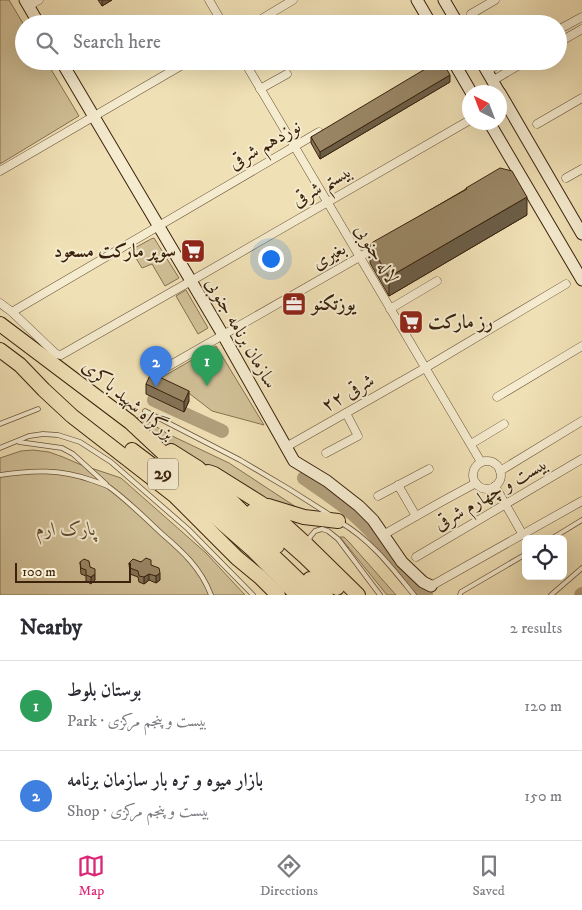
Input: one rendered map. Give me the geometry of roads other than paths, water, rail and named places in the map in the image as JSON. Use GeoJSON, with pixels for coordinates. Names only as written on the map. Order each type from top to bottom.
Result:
{"type":"FeatureCollection","features":[{"type":"Feature","properties":{"kind":"highway","name":"بزرگراه شهید باکری"},"geometry":{"type":"LineString","coordinates":[[0,324],[136,428],[314,595]]}},
{"type":"Feature","properties":{"kind":"highway","name":"29"},"geometry":{"type":"LineString","coordinates":[[0,350],[181,487],[254,552],[297,595]]}},
{"type":"Feature","properties":{"kind":"highway","name":"29"},"geometry":{"type":"LineString","coordinates":[[20,365],[72,416],[175,496],[237,558],[278,595]]}},
{"type":"Feature","properties":{"kind":"highway","name":"29"},"geometry":{"type":"LineString","coordinates":[[136,428],[198,468],[326,595]]}},
{"type":"Feature","properties":{"kind":"highway"},"geometry":{"type":"LineString","coordinates":[[198,468],[214,474],[262,504],[358,595]]}},
{"type":"Feature","properties":{"kind":"highway"},"geometry":{"type":"LineString","coordinates":[[198,468],[231,495],[244,502],[345,595]]}},
{"type":"Feature","properties":{"kind":"highway"},"geometry":{"type":"LineString","coordinates":[[262,504],[304,517],[338,521]]}},
{"type":"Feature","properties":{"kind":"highway"},"geometry":{"type":"LineString","coordinates":[[237,558],[250,575],[270,595]]}},
{"type":"Feature","properties":{"kind":"street"},"geometry":{"type":"LineString","coordinates":[[34,15],[27,3],[39,0]]}},
{"type":"Feature","properties":{"kind":"street"},"geometry":{"type":"LineString","coordinates":[[209,0],[218,15]]}},
{"type":"Feature","properties":{"kind":"street"},"geometry":{"type":"LineString","coordinates":[[268,15],[293,0]]}},
{"type":"Feature","properties":{"kind":"street"},"geometry":{"type":"LineString","coordinates":[[417,0],[426,15]]}},
{"type":"Feature","properties":{"kind":"street"},"geometry":{"type":"LineString","coordinates":[[444,0],[453,15]]}},
{"type":"Feature","properties":{"kind":"street"},"geometry":{"type":"LineString","coordinates":[[471,14],[494,0]]}},
{"type":"Feature","properties":{"kind":"street"},"geometry":{"type":"LineString","coordinates":[[567,25],[582,16]]}},
{"type":"Feature","properties":{"kind":"street"},"geometry":{"type":"LineString","coordinates":[[567,36],[582,29]]}},
{"type":"Feature","properties":{"kind":"street","name":"سازمان برنامه جنوبی"},"geometry":{"type":"LineString","coordinates":[[66,70],[223,335],[294,460],[327,481],[359,506],[373,520],[402,562],[423,582],[431,586]]}},
{"type":"Feature","properties":{"kind":"street"},"geometry":{"type":"LineString","coordinates":[[0,171],[174,70]]}},
{"type":"Feature","properties":{"kind":"street","name":"لاله جنوبی"},"geometry":{"type":"LineString","coordinates":[[249,70],[481,462]]}},
{"type":"Feature","properties":{"kind":"street"},"geometry":{"type":"LineString","coordinates":[[458,70],[467,85]]}},
{"type":"Feature","properties":{"kind":"street"},"geometry":{"type":"LineString","coordinates":[[491,71],[496,85]]}},
{"type":"Feature","properties":{"kind":"street"},"geometry":{"type":"LineString","coordinates":[[260,89],[287,74]]}},
{"type":"Feature","properties":{"kind":"street"},"geometry":{"type":"LineString","coordinates":[[537,124],[582,98]]}},
{"type":"Feature","properties":{"kind":"street"},"geometry":{"type":"LineString","coordinates":[[507,107],[582,234]]}},
{"type":"Feature","properties":{"kind":"street","name":"بیستم شرقی"},"geometry":{"type":"LineString","coordinates":[[12,312],[56,354],[61,355],[462,125]]}},
{"type":"Feature","properties":{"kind":"street","name":"نوزدهم شرقی"},"geometry":{"type":"LineString","coordinates":[[12,312],[328,126]]}},
{"type":"Feature","properties":{"kind":"street"},"geometry":{"type":"LineString","coordinates":[[493,130],[512,169],[582,280]]}},
{"type":"Feature","properties":{"kind":"street"},"geometry":{"type":"LineString","coordinates":[[566,178],[582,169]]}},
{"type":"Feature","properties":{"kind":"street","name":"بغیری"},"geometry":{"type":"LineString","coordinates":[[160,371],[385,243]]}},
{"type":"Feature","properties":{"kind":"street"},"geometry":{"type":"LineString","coordinates":[[390,309],[437,281]]}},
{"type":"Feature","properties":{"kind":"street","name":"۲۲ شرقی"},"geometry":{"type":"LineString","coordinates":[[286,447],[346,414],[566,284]]}},
{"type":"Feature","properties":{"kind":"street"},"geometry":{"type":"LineString","coordinates":[[0,303],[12,312]]}},
{"type":"Feature","properties":{"kind":"street"},"geometry":{"type":"LineString","coordinates":[[497,397],[582,346]]}},
{"type":"Feature","properties":{"kind":"street"},"geometry":{"type":"LineString","coordinates":[[326,453],[358,436],[346,414]]}},
{"type":"Feature","properties":{"kind":"street"},"geometry":{"type":"LineString","coordinates":[[500,471],[582,421]]}},
{"type":"Feature","properties":{"kind":"street"},"geometry":{"type":"LineString","coordinates":[[471,444],[504,424]]}},
{"type":"Feature","properties":{"kind":"street","name":"بیست و چهارم شرقی"},"geometry":{"type":"LineString","coordinates":[[416,557],[582,459]]}},
{"type":"Feature","properties":{"kind":"street"},"geometry":{"type":"LineString","coordinates":[[481,462],[493,462],[500,471],[500,479],[495,486],[487,488],[476,484],[473,476],[475,468],[481,462]]}},
{"type":"Feature","properties":{"kind":"street"},"geometry":{"type":"LineString","coordinates":[[378,496],[428,468]]}},
{"type":"Feature","properties":{"kind":"street"},"geometry":{"type":"LineString","coordinates":[[383,535],[476,484]]}},
{"type":"Feature","properties":{"kind":"street"},"geometry":{"type":"LineString","coordinates":[[398,485],[416,516]]}},
{"type":"Feature","properties":{"kind":"street"},"geometry":{"type":"LineString","coordinates":[[495,486],[523,535],[582,501]]}},
{"type":"Feature","properties":{"kind":"street"},"geometry":{"type":"LineString","coordinates":[[431,586],[522,536]]}},
{"type":"Feature","properties":{"kind":"lane"},"geometry":{"type":"LineString","coordinates":[[0,424],[38,409]]}},
{"type":"Feature","properties":{"kind":"lane"},"geometry":{"type":"LineString","coordinates":[[145,411],[240,460],[352,529],[374,548],[414,595]]}},
{"type":"Feature","properties":{"kind":"lane"},"geometry":{"type":"LineString","coordinates":[[0,448],[29,436],[43,434],[58,435],[80,442],[94,450],[111,462],[188,529],[252,595]]}},
{"type":"Feature","properties":{"kind":"lane"},"geometry":{"type":"LineString","coordinates":[[17,442],[62,448],[73,454],[196,566],[211,595]]}},
{"type":"Feature","properties":{"kind":"lane"},"geometry":{"type":"LineString","coordinates":[[0,476],[41,471],[57,472],[85,478],[107,486]]}},
{"type":"Feature","properties":{"kind":"lane"},"geometry":{"type":"LineString","coordinates":[[558,535],[582,520]]}},
{"type":"Feature","properties":{"kind":"lane"},"geometry":{"type":"LineString","coordinates":[[308,546],[310,537],[315,531],[322,528],[328,531],[338,540],[380,595]]}},
{"type":"Feature","properties":{"kind":"lane"},"geometry":{"type":"LineString","coordinates":[[460,595],[461,592],[522,556]]}},
{"type":"Feature","properties":{"kind":"lane"},"geometry":{"type":"LineString","coordinates":[[551,595],[582,568]]}},
{"type":"Feature","properties":{"kind":"waterway"},"geometry":{"type":"LineString","coordinates":[[154,400],[222,431]]}},
{"type":"Feature","properties":{"kind":"waterway"},"geometry":{"type":"LineString","coordinates":[[304,478],[360,520],[376,537],[403,574],[426,595]]}},
{"type":"Feature","properties":{"kind":"place","name":"سوپر مارکت مسعود"},"geometry":{"type":"Point","coordinates":[193,251]}},
{"type":"Feature","properties":{"kind":"place","name":"یوزتکنو"},"geometry":{"type":"Point","coordinates":[294,304]}},
{"type":"Feature","properties":{"kind":"place","name":"رز مارکت"},"geometry":{"type":"Point","coordinates":[411,322]}},
{"type":"Feature","properties":{"kind":"place","name":"بوستان بلوط"},"geometry":{"type":"Point","coordinates":[207,386]}},
{"type":"Feature","properties":{"kind":"place","name":"بازار میوه و تره بار سازمان برنامه"},"geometry":{"type":"Point","coordinates":[156,387]}},
{"type":"Feature","properties":{"kind":"park label","name":"پارک ارم"},"geometry":{"type":"Point","coordinates":[66,529]}}]}
